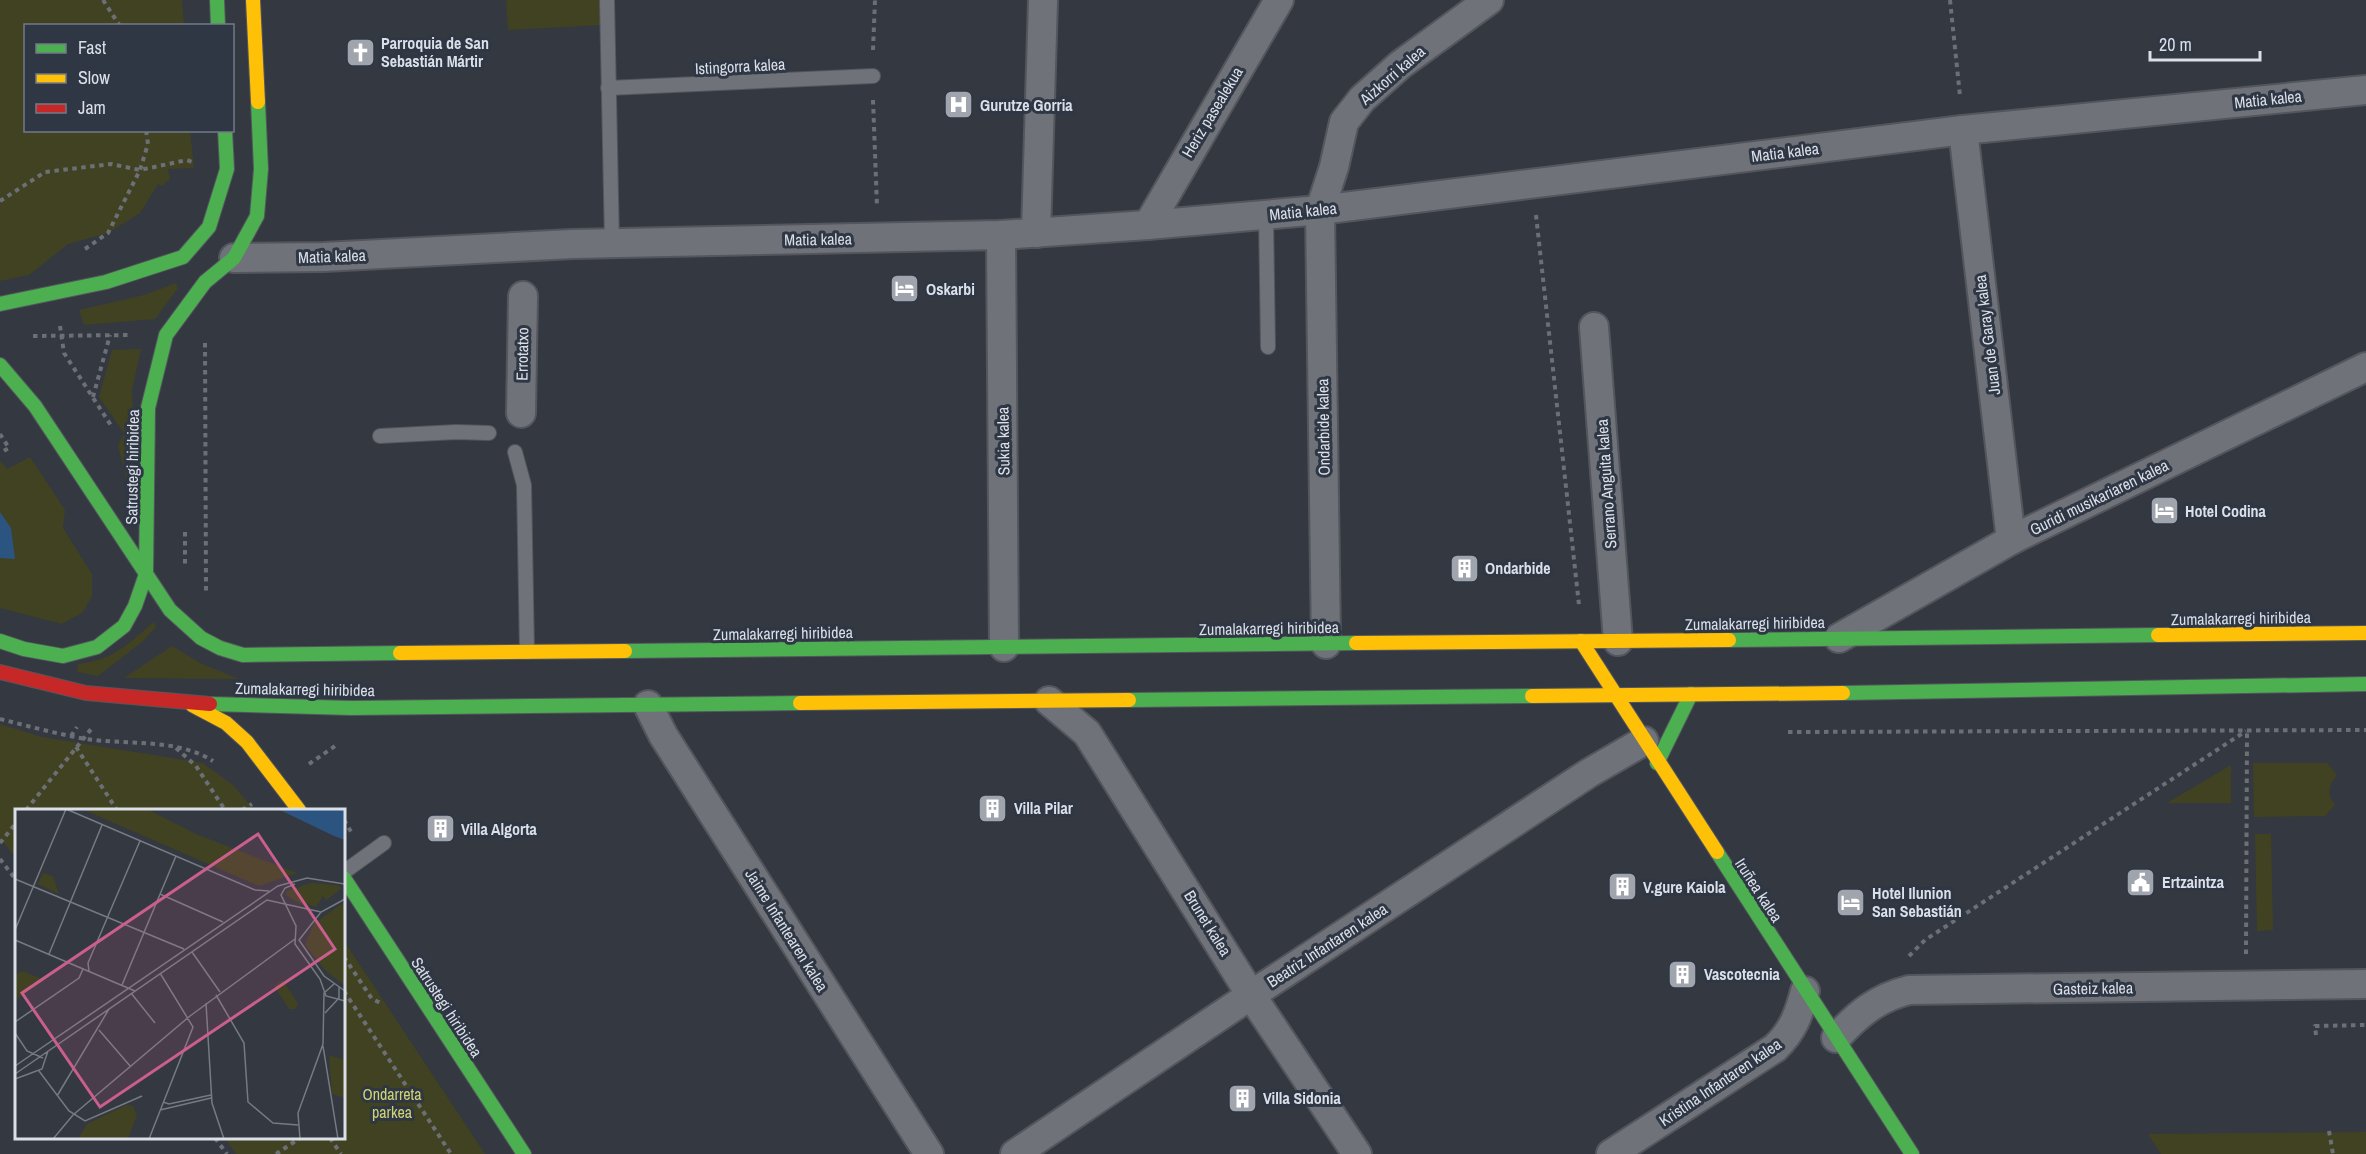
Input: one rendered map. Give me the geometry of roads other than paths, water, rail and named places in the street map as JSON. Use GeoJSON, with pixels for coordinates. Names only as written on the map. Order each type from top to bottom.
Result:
{"type":"FeatureCollection","features":[{"type":"Feature","properties":{"kind":"main road"},"geometry":{"type":"LineString","coordinates":[[217,0],[218,24]]}},
{"type":"Feature","properties":{"kind":"main road"},"geometry":{"type":"LineString","coordinates":[[234,258],[257,216],[261,169],[253,0]]}},
{"type":"Feature","properties":{"kind":"main road"},"geometry":{"type":"LineString","coordinates":[[0,304],[106,282],[183,257],[209,227],[227,169],[225,132]]}},
{"type":"Feature","properties":{"kind":"main road","name":"Satrustegi hiribidea"},"geometry":{"type":"LineString","coordinates":[[0,641],[24,649],[63,656],[97,647],[124,627],[135,606],[146,574],[148,408],[166,335],[205,282],[234,258]]}},
{"type":"Feature","properties":{"kind":"main road"},"geometry":{"type":"LineString","coordinates":[[0,365],[35,406],[146,574]]}},
{"type":"Feature","properties":{"kind":"main road","name":"Zumalakarregi hiribidea"},"geometry":{"type":"LineString","coordinates":[[146,574],[181,621],[211,643],[243,655],[2366,633]]}},
{"type":"Feature","properties":{"kind":"main road","name":"Iruñea kalea"},"geometry":{"type":"LineString","coordinates":[[1581,642],[1912,1154]]}},
{"type":"Feature","properties":{"kind":"main road","name":"Zumalakarregi hiribidea"},"geometry":{"type":"LineString","coordinates":[[0,672],[65,690],[188,703],[351,708],[1614,695],[2366,684]]}},
{"type":"Feature","properties":{"kind":"main road"},"geometry":{"type":"LineString","coordinates":[[1650,752],[1691,694]]}},
{"type":"Feature","properties":{"kind":"main road"},"geometry":{"type":"LineString","coordinates":[[188,703],[225,723],[251,747],[299,809]]}},
{"type":"Feature","properties":{"kind":"main road","name":"Satrustegi hiribidea"},"geometry":{"type":"LineString","coordinates":[[345,880],[524,1154]]}},
{"type":"Feature","properties":{"kind":"street"},"geometry":{"type":"LineString","coordinates":[[1036,233],[1043,0]]}},
{"type":"Feature","properties":{"kind":"street","name":"Heriz pasealekua"},"geometry":{"type":"LineString","coordinates":[[1148,225],[1279,0]]}},
{"type":"Feature","properties":{"kind":"street","name":"Aizkorri kalea"},"geometry":{"type":"LineString","coordinates":[[1320,210],[1334,167],[1344,122],[1362,99],[1400,65],[1490,0]]}},
{"type":"Feature","properties":{"kind":"street","name":"Matia kalea"},"geometry":{"type":"LineString","coordinates":[[234,258],[324,257],[612,243],[1001,235],[1148,225],[1320,210],[1963,130],[2366,90]]}},
{"type":"Feature","properties":{"kind":"street","name":"Juan de Garay kalea"},"geometry":{"type":"LineString","coordinates":[[1963,130],[2011,540]]}},
{"type":"Feature","properties":{"kind":"street","name":"Ondarbide kalea"},"geometry":{"type":"LineString","coordinates":[[1320,210],[1326,644]]}},
{"type":"Feature","properties":{"kind":"street","name":"Sukia kalea"},"geometry":{"type":"LineString","coordinates":[[1001,235],[1004,647]]}},
{"type":"Feature","properties":{"kind":"street","name":"Errotatxo"},"geometry":{"type":"LineString","coordinates":[[521,413],[523,296]]}},
{"type":"Feature","properties":{"kind":"street","name":"Serrano Anguita kalea"},"geometry":{"type":"LineString","coordinates":[[1594,327],[1618,641]]}},
{"type":"Feature","properties":{"kind":"street","name":"Guridi musikariaren kalea"},"geometry":{"type":"LineString","coordinates":[[1839,638],[2011,540],[2366,367]]}},
{"type":"Feature","properties":{"kind":"street","name":"Brunet kalea"},"geometry":{"type":"LineString","coordinates":[[1049,701],[1087,733],[1251,994],[1357,1154]]}},
{"type":"Feature","properties":{"kind":"street","name":"Jaime Infantearen kalea"},"geometry":{"type":"LineString","coordinates":[[648,705],[663,735],[929,1154]]}},
{"type":"Feature","properties":{"kind":"street","name":"Beatriz Infantaren kalea"},"geometry":{"type":"LineString","coordinates":[[1015,1154],[1251,994],[1589,773],[1650,752]]}},
{"type":"Feature","properties":{"kind":"street","name":"Gasteiz kalea"},"geometry":{"type":"LineString","coordinates":[[1836,1038],[1861,1011],[1888,995],[1909,990],[2366,984]]}},
{"type":"Feature","properties":{"kind":"street","name":"Kristina Infantaren kalea"},"geometry":{"type":"LineString","coordinates":[[1611,1154],[1775,1048],[1788,1036],[1797,1020],[1805,991]]}},
{"type":"Feature","properties":{"kind":"lane"},"geometry":{"type":"LineString","coordinates":[[607,0],[612,243]]}},
{"type":"Feature","properties":{"kind":"lane","name":"Istingorra kalea"},"geometry":{"type":"LineString","coordinates":[[608,88],[873,76]]}},
{"type":"Feature","properties":{"kind":"lane"},"geometry":{"type":"LineString","coordinates":[[1266,214],[1268,347]]}},
{"type":"Feature","properties":{"kind":"lane"},"geometry":{"type":"LineString","coordinates":[[380,436],[456,432],[489,433]]}},
{"type":"Feature","properties":{"kind":"lane"},"geometry":{"type":"LineString","coordinates":[[514,452],[524,485],[527,652]]}},
{"type":"Feature","properties":{"kind":"lane"},"geometry":{"type":"LineString","coordinates":[[345,871],[384,843]]}},
{"type":"Feature","properties":{"kind":"water"},"geometry":{"type":"Polygon","coordinates":[[[0,512],[11,528],[15,559],[0,558],[0,512]]]}},
{"type":"Feature","properties":{"kind":"place","name":"Parroquia de San Sebastián Mártir"},"geometry":{"type":"Point","coordinates":[360,52]}},
{"type":"Feature","properties":{"kind":"place","name":"Gurutze Gorria"},"geometry":{"type":"Point","coordinates":[959,105]}},
{"type":"Feature","properties":{"kind":"place","name":"Oskarbi"},"geometry":{"type":"Point","coordinates":[905,289]}},
{"type":"Feature","properties":{"kind":"place","name":"Hotel Codina"},"geometry":{"type":"Point","coordinates":[2164,511]}},
{"type":"Feature","properties":{"kind":"place","name":"Ondarbide"},"geometry":{"type":"Point","coordinates":[1464,568]}},
{"type":"Feature","properties":{"kind":"place","name":"Villa Pilar"},"geometry":{"type":"Point","coordinates":[993,808]}},
{"type":"Feature","properties":{"kind":"place","name":"Villa Algorta"},"geometry":{"type":"Point","coordinates":[440,829]}},
{"type":"Feature","properties":{"kind":"place","name":"Ertzaintza"},"geometry":{"type":"Point","coordinates":[2141,882]}},
{"type":"Feature","properties":{"kind":"place","name":"V.gure Kaiola"},"geometry":{"type":"Point","coordinates":[1622,887]}},
{"type":"Feature","properties":{"kind":"place","name":"Hotel Ilunion San Sebastián"},"geometry":{"type":"Point","coordinates":[1851,902]}},
{"type":"Feature","properties":{"kind":"place","name":"Vascotecnia"},"geometry":{"type":"Point","coordinates":[1683,974]}},
{"type":"Feature","properties":{"kind":"place","name":"Villa Sidonia"},"geometry":{"type":"Point","coordinates":[1242,1098]}},
{"type":"Feature","properties":{"kind":"park label","name":"Ondarreta parkea"},"geometry":{"type":"Point","coordinates":[392,1103]}}]}
